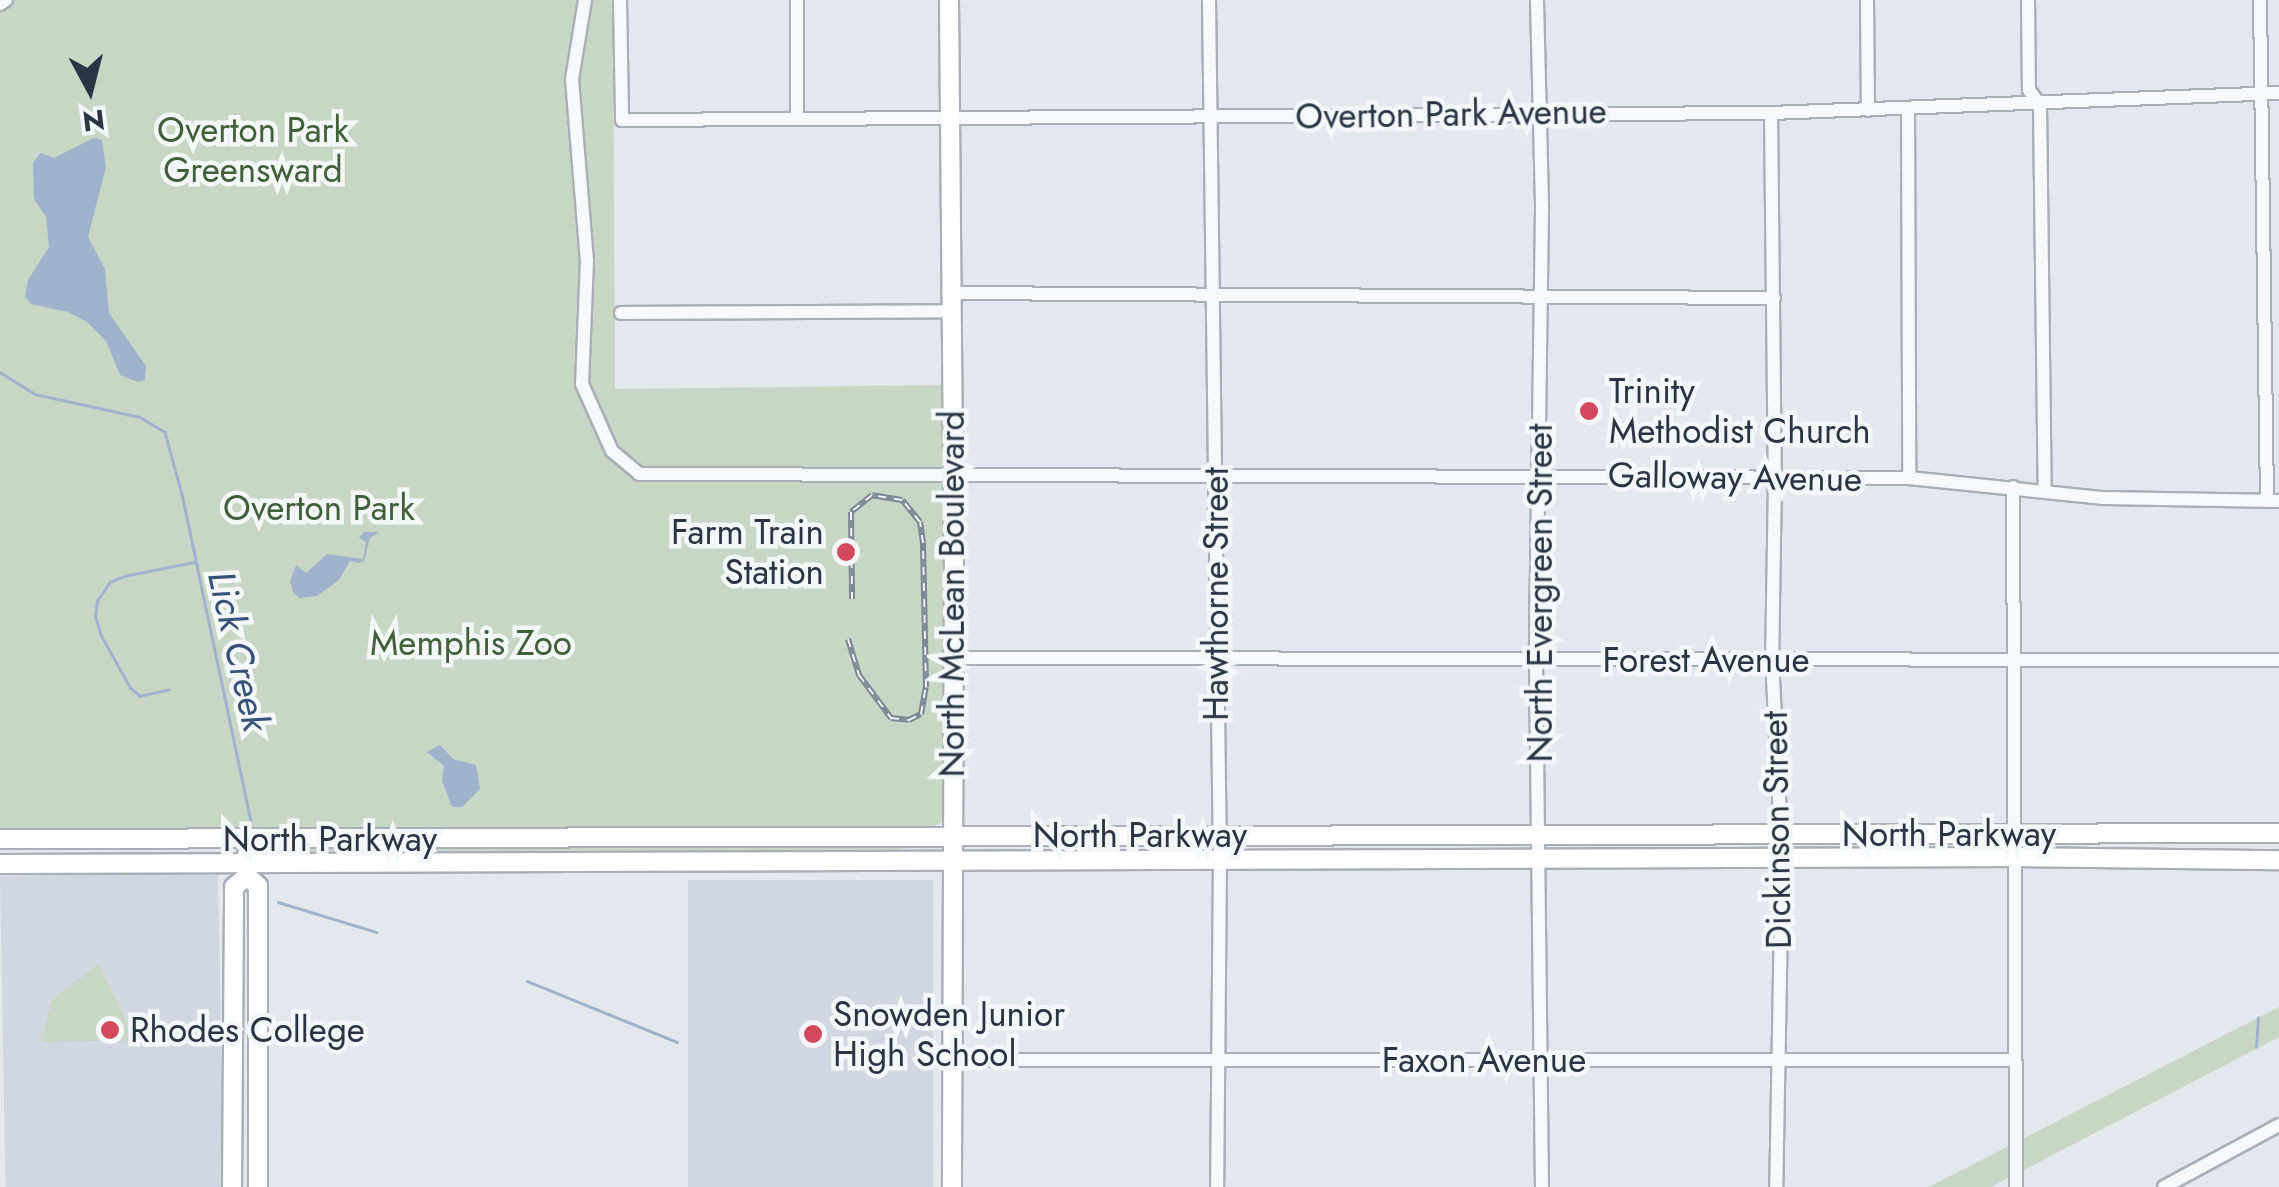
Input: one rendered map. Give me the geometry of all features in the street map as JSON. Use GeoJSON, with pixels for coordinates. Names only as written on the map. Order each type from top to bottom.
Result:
{"type":"FeatureCollection","features":[{"type":"Feature","properties":{"kind":"main road","name":"North McLean Boulevard"},"geometry":{"type":"LineString","coordinates":[[948,0],[955,861],[952,1187]]}},
{"type":"Feature","properties":{"kind":"main road","name":"North Parkway"},"geometry":{"type":"LineString","coordinates":[[0,838],[2279,833]]}},
{"type":"Feature","properties":{"kind":"main road"},"geometry":{"type":"LineString","coordinates":[[247,840],[247,869],[258,886],[258,1187]]}},
{"type":"Feature","properties":{"kind":"main road","name":"North Parkway"},"geometry":{"type":"LineString","coordinates":[[0,864],[247,869],[955,861],[2016,857],[2279,860]]}},
{"type":"Feature","properties":{"kind":"main road"},"geometry":{"type":"LineString","coordinates":[[232,1187],[234,887],[247,869]]}},
{"type":"Feature","properties":{"kind":"main road"},"geometry":{"type":"LineString","coordinates":[[233,1054],[257,1055]]}},
{"type":"Feature","properties":{"kind":"main road"},"geometry":{"type":"LineString","coordinates":[[233,1077],[257,1076]]}},
{"type":"Feature","properties":{"kind":"street","name":"Galloway Avenue"},"geometry":{"type":"LineString","coordinates":[[585,0],[572,79],[587,260],[582,384],[612,451],[632,470],[648,475],[951,472],[1909,478],[2104,498],[2273,501]]}},
{"type":"Feature","properties":{"kind":"street","name":"Overton Park Avenue"},"geometry":{"type":"LineString","coordinates":[[620,0],[622,120],[1771,113],[2040,105],[2279,92]]}},
{"type":"Feature","properties":{"kind":"street"},"geometry":{"type":"LineString","coordinates":[[797,0],[797,119]]}},
{"type":"Feature","properties":{"kind":"street","name":"Hawthorne Street"},"geometry":{"type":"LineString","coordinates":[[1209,0],[1220,860],[1215,1062],[1217,1187]]}},
{"type":"Feature","properties":{"kind":"street","name":"North Evergreen Street"},"geometry":{"type":"LineString","coordinates":[[1537,0],[1541,296],[1536,660],[1542,1187]]}},
{"type":"Feature","properties":{"kind":"street"},"geometry":{"type":"LineString","coordinates":[[1867,0],[1868,110]]}},
{"type":"Feature","properties":{"kind":"street"},"geometry":{"type":"LineString","coordinates":[[2028,0],[2029,90],[2040,105],[2045,490]]}},
{"type":"Feature","properties":{"kind":"street"},"geometry":{"type":"LineString","coordinates":[[2260,0],[2273,501]]}},
{"type":"Feature","properties":{"kind":"street"},"geometry":{"type":"LineString","coordinates":[[1908,108],[1909,478]]}},
{"type":"Feature","properties":{"kind":"street","name":"Dickinson Street"},"geometry":{"type":"LineString","coordinates":[[1771,113],[1775,477],[1772,659],[1782,859],[1776,1187]]}},
{"type":"Feature","properties":{"kind":"street"},"geometry":{"type":"LineString","coordinates":[[621,313],[1212,296],[1774,298]]}},
{"type":"Feature","properties":{"kind":"street"},"geometry":{"type":"LineString","coordinates":[[2012,487],[2016,1187]]}},
{"type":"Feature","properties":{"kind":"street","name":"Forest Avenue"},"geometry":{"type":"LineString","coordinates":[[954,658],[2279,660]]}},
{"type":"Feature","properties":{"kind":"street","name":"Faxon Avenue"},"geometry":{"type":"LineString","coordinates":[[954,1060],[2016,1060]]}},
{"type":"Feature","properties":{"kind":"street"},"geometry":{"type":"LineString","coordinates":[[2164,1187],[2279,1125]]}},
{"type":"Feature","properties":{"kind":"shaded area","name":"Rhodes College"},"geometry":{"type":"Polygon","coordinates":[[[218,872],[223,1187],[5,1187],[0,876],[218,872]]]}},
{"type":"Feature","properties":{"kind":"shaded area","name":"Snowden Junior High School"},"geometry":{"type":"Polygon","coordinates":[[[688,880],[933,880],[933,1187],[688,1187],[688,880]]]}},
{"type":"Feature","properties":{"kind":"green space","name":"Overton Park"},"geometry":{"type":"Polygon","coordinates":[[[0,0],[613,0],[615,389],[946,385],[943,822],[934,826],[0,830],[0,0]]]}},
{"type":"Feature","properties":{"kind":"green space"},"geometry":{"type":"Polygon","coordinates":[[[344,845],[939,845],[865,853],[270,852],[344,845]]]}},
{"type":"Feature","properties":{"kind":"green space"},"geometry":{"type":"Polygon","coordinates":[[[98,964],[136,1040],[42,1042],[51,1001],[98,964]]]}},
{"type":"Feature","properties":{"kind":"green space"},"geometry":{"type":"Polygon","coordinates":[[[2279,1007],[2279,1037],[1991,1187],[1929,1187],[2279,1007]]]}},
{"type":"Feature","properties":{"kind":"water"},"geometry":{"type":"Polygon","coordinates":[[[94,138],[102,140],[106,167],[88,237],[105,269],[109,313],[146,366],[145,380],[138,382],[120,375],[106,341],[87,322],[68,312],[31,304],[25,297],[28,280],[49,247],[46,217],[34,199],[33,162],[41,153],[54,158],[94,138]]]}},
{"type":"Feature","properties":{"kind":"water"},"geometry":{"type":"Polygon","coordinates":[[[364,532],[379,532],[370,538],[364,561],[350,561],[339,580],[317,596],[299,598],[293,592],[290,581],[296,565],[306,573],[327,554],[363,559],[366,542],[359,538],[364,532]]]}},
{"type":"Feature","properties":{"kind":"water"},"geometry":{"type":"Polygon","coordinates":[[[440,745],[453,759],[476,765],[480,789],[462,807],[452,807],[442,781],[444,766],[427,752],[440,745]]]}},
{"type":"Feature","properties":{"kind":"waterway","name":"Lick Creek"},"geometry":{"type":"LineString","coordinates":[[0,372],[35,394],[140,417],[165,432],[182,494],[251,821]]}},
{"type":"Feature","properties":{"kind":"waterway"},"geometry":{"type":"LineString","coordinates":[[169,690],[140,696],[130,688],[101,636],[95,616],[97,601],[110,582],[124,576],[194,562]]}},
{"type":"Feature","properties":{"kind":"waterway"},"geometry":{"type":"LineString","coordinates":[[278,902],[377,932]]}},
{"type":"Feature","properties":{"kind":"waterway","name":"Lick Creek"},"geometry":{"type":"LineString","coordinates":[[527,981],[677,1042]]}},
{"type":"Feature","properties":{"kind":"waterway"},"geometry":{"type":"LineString","coordinates":[[2256,1047],[2258,1018]]}},
{"type":"Feature","properties":{"kind":"railway"},"geometry":{"type":"LineString","coordinates":[[848,639],[859,675],[891,718],[909,720],[921,714],[926,687],[923,543],[920,522],[902,500],[872,495],[851,512],[852,599]]}},
{"type":"Feature","properties":{"kind":"place","name":"Trinity Methodist Church"},"geometry":{"type":"Point","coordinates":[1589,411]}},
{"type":"Feature","properties":{"kind":"place","name":"Farm Train Station"},"geometry":{"type":"Point","coordinates":[846,552]}},
{"type":"Feature","properties":{"kind":"place","name":"Rhodes College"},"geometry":{"type":"Point","coordinates":[110,1030]}},
{"type":"Feature","properties":{"kind":"place","name":"Snowden Junior High School"},"geometry":{"type":"Point","coordinates":[813,1034]}},
{"type":"Feature","properties":{"kind":"park label","name":"Overton Park Greensward"},"geometry":{"type":"Point","coordinates":[253,150]}},
{"type":"Feature","properties":{"kind":"park label","name":"Memphis Zoo"},"geometry":{"type":"Point","coordinates":[471,643]}}]}
